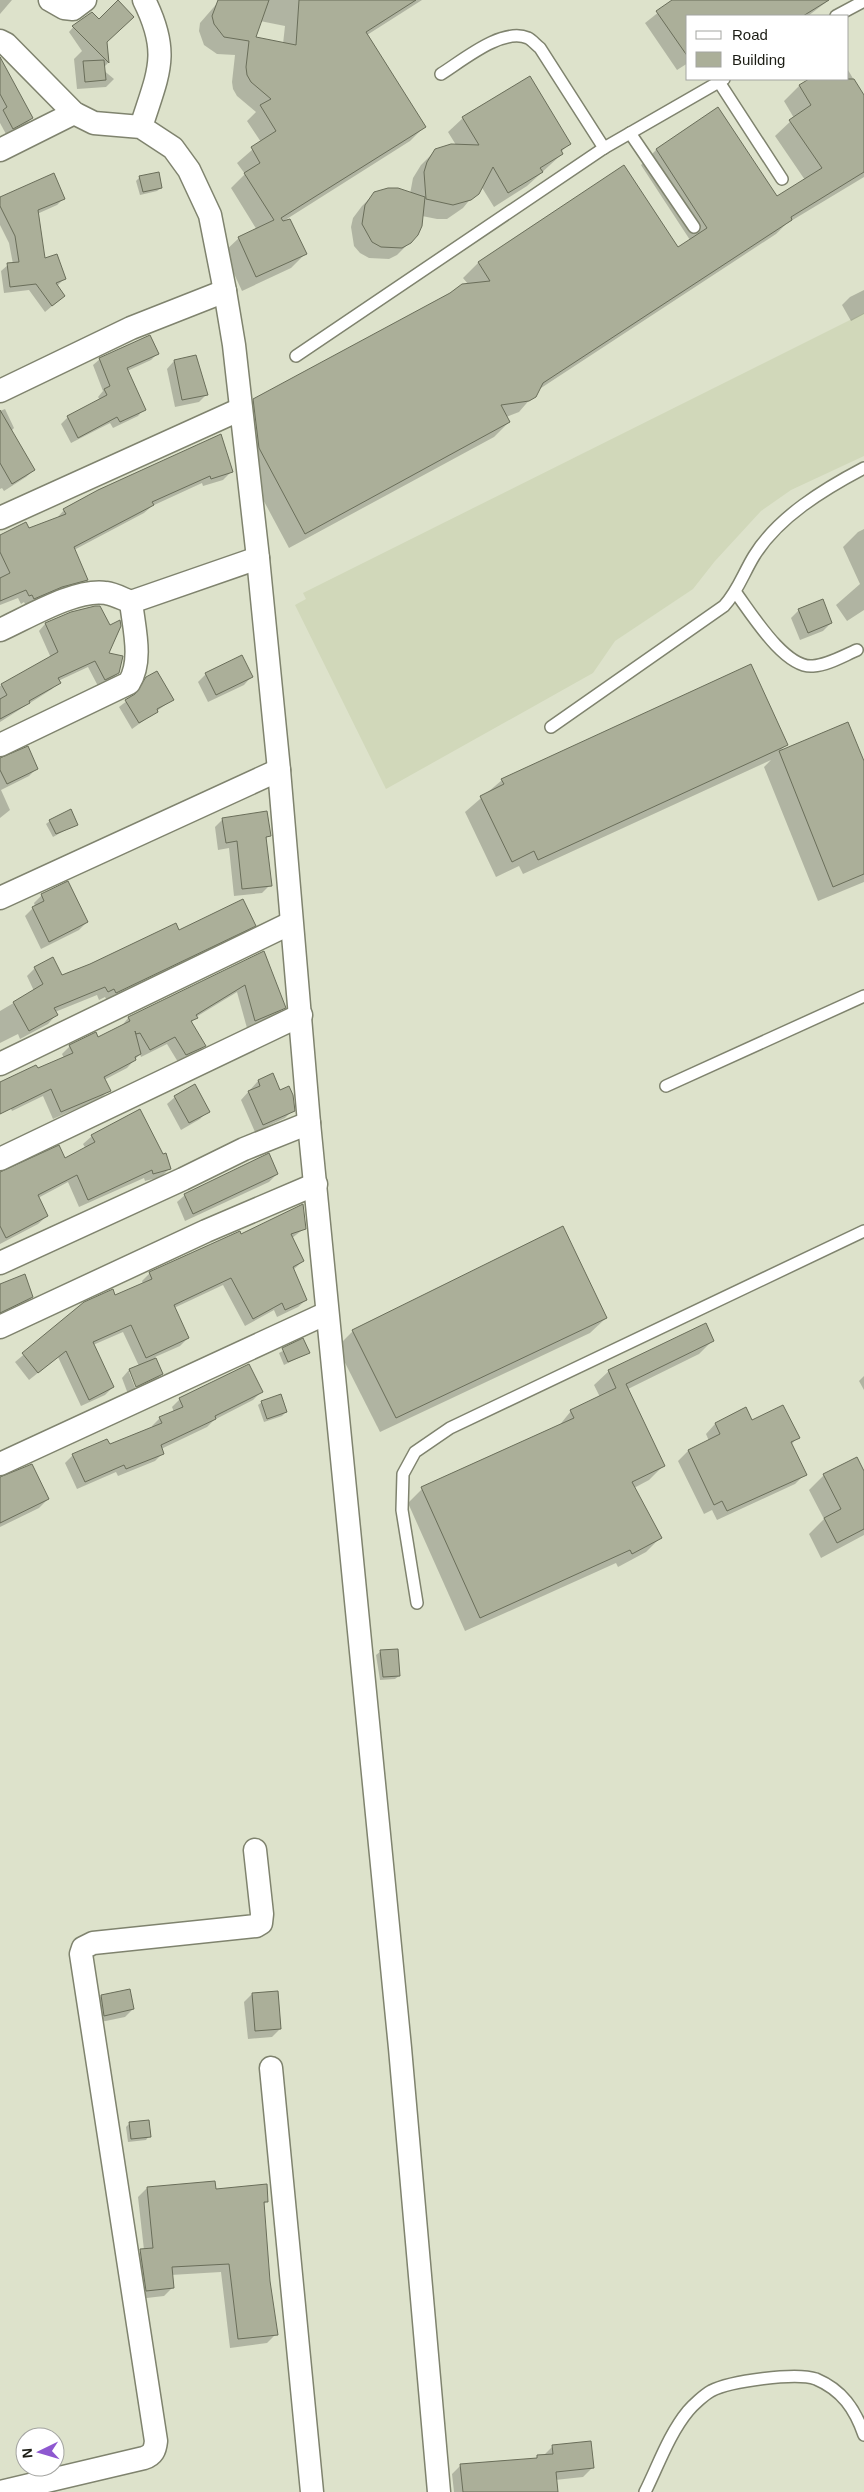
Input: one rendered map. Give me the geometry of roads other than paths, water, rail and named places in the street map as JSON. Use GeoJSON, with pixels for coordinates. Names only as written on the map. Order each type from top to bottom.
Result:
{"type":"FeatureCollection","features":[{"type":"Feature","properties":{"kind":"street"},"geometry":{"type":"LineString","coordinates":[[50,0],[64,8],[73,9],[85,0]]}},
{"type":"Feature","properties":{"kind":"street"},"geometry":{"type":"LineString","coordinates":[[141,127],[160,66],[161,47],[144,0]]}},
{"type":"Feature","properties":{"kind":"street"},"geometry":{"type":"LineString","coordinates":[[0,41],[6,44],[74,113],[94,123],[141,127],[173,148],[190,170],[210,215],[225,290],[258,558],[279,770],[309,1123],[398,2028],[439,2492]]}},
{"type":"Feature","properties":{"kind":"street"},"geometry":{"type":"LineString","coordinates":[[0,150],[74,113]]}},
{"type":"Feature","properties":{"kind":"street"},"geometry":{"type":"LineString","coordinates":[[0,391],[131,328],[225,290]]}},
{"type":"Feature","properties":{"kind":"street"},"geometry":{"type":"LineString","coordinates":[[0,518],[241,409]]}},
{"type":"Feature","properties":{"kind":"street"},"geometry":{"type":"LineString","coordinates":[[0,630],[55,605],[89,593],[106,593],[131,602],[258,558]]}},
{"type":"Feature","properties":{"kind":"street"},"geometry":{"type":"LineString","coordinates":[[0,745],[129,683],[136,672],[131,602]]}},
{"type":"Feature","properties":{"kind":"street"},"geometry":{"type":"LineString","coordinates":[[0,898],[279,770]]}},
{"type":"Feature","properties":{"kind":"street"},"geometry":{"type":"LineString","coordinates":[[0,1064],[291,923]]}},
{"type":"Feature","properties":{"kind":"street"},"geometry":{"type":"LineString","coordinates":[[0,1159],[300,1015]]}},
{"type":"Feature","properties":{"kind":"street"},"geometry":{"type":"LineString","coordinates":[[0,1263],[184,1180],[244,1149],[309,1123]]}},
{"type":"Feature","properties":{"kind":"street"},"geometry":{"type":"LineString","coordinates":[[0,1327],[206,1231],[316,1184]]}},
{"type":"Feature","properties":{"kind":"street"},"geometry":{"type":"LineString","coordinates":[[0,1464],[327,1312]]}},
{"type":"Feature","properties":{"kind":"street"},"geometry":{"type":"LineString","coordinates":[[0,2492],[144,2458],[151,2456],[156,2449],[81,1954],[82,1948],[93,1943],[256,1926],[261,1922],[262,1914],[255,1850]]}},
{"type":"Feature","properties":{"kind":"street"},"geometry":{"type":"LineString","coordinates":[[271,2068],[312,2492]]}},
{"type":"Feature","properties":{"kind":"lane"},"geometry":{"type":"LineString","coordinates":[[838,15],[864,1]]}},
{"type":"Feature","properties":{"kind":"lane"},"geometry":{"type":"LineString","coordinates":[[441,74],[493,41],[514,35],[528,38],[540,48],[604,148]]}},
{"type":"Feature","properties":{"kind":"lane"},"geometry":{"type":"LineString","coordinates":[[296,356],[604,148],[721,80],[782,179]]}},
{"type":"Feature","properties":{"kind":"lane"},"geometry":{"type":"LineString","coordinates":[[630,132],[694,227]]}},
{"type":"Feature","properties":{"kind":"lane"},"geometry":{"type":"LineString","coordinates":[[551,727],[714,614],[736,593],[754,556],[780,525],[828,486],[864,468]]}},
{"type":"Feature","properties":{"kind":"lane"},"geometry":{"type":"LineString","coordinates":[[736,593],[766,634],[798,663],[811,667],[824,664],[857,650]]}},
{"type":"Feature","properties":{"kind":"lane"},"geometry":{"type":"LineString","coordinates":[[666,1086],[864,996]]}},
{"type":"Feature","properties":{"kind":"lane"},"geometry":{"type":"LineString","coordinates":[[418,1603],[402,1510],[403,1474],[415,1452],[450,1428],[864,1231]]}},
{"type":"Feature","properties":{"kind":"lane"},"geometry":{"type":"LineString","coordinates":[[645,2492],[688,2411],[711,2391],[750,2381],[783,2376],[815,2379],[844,2397],[856,2413],[864,2435]]}}]}
